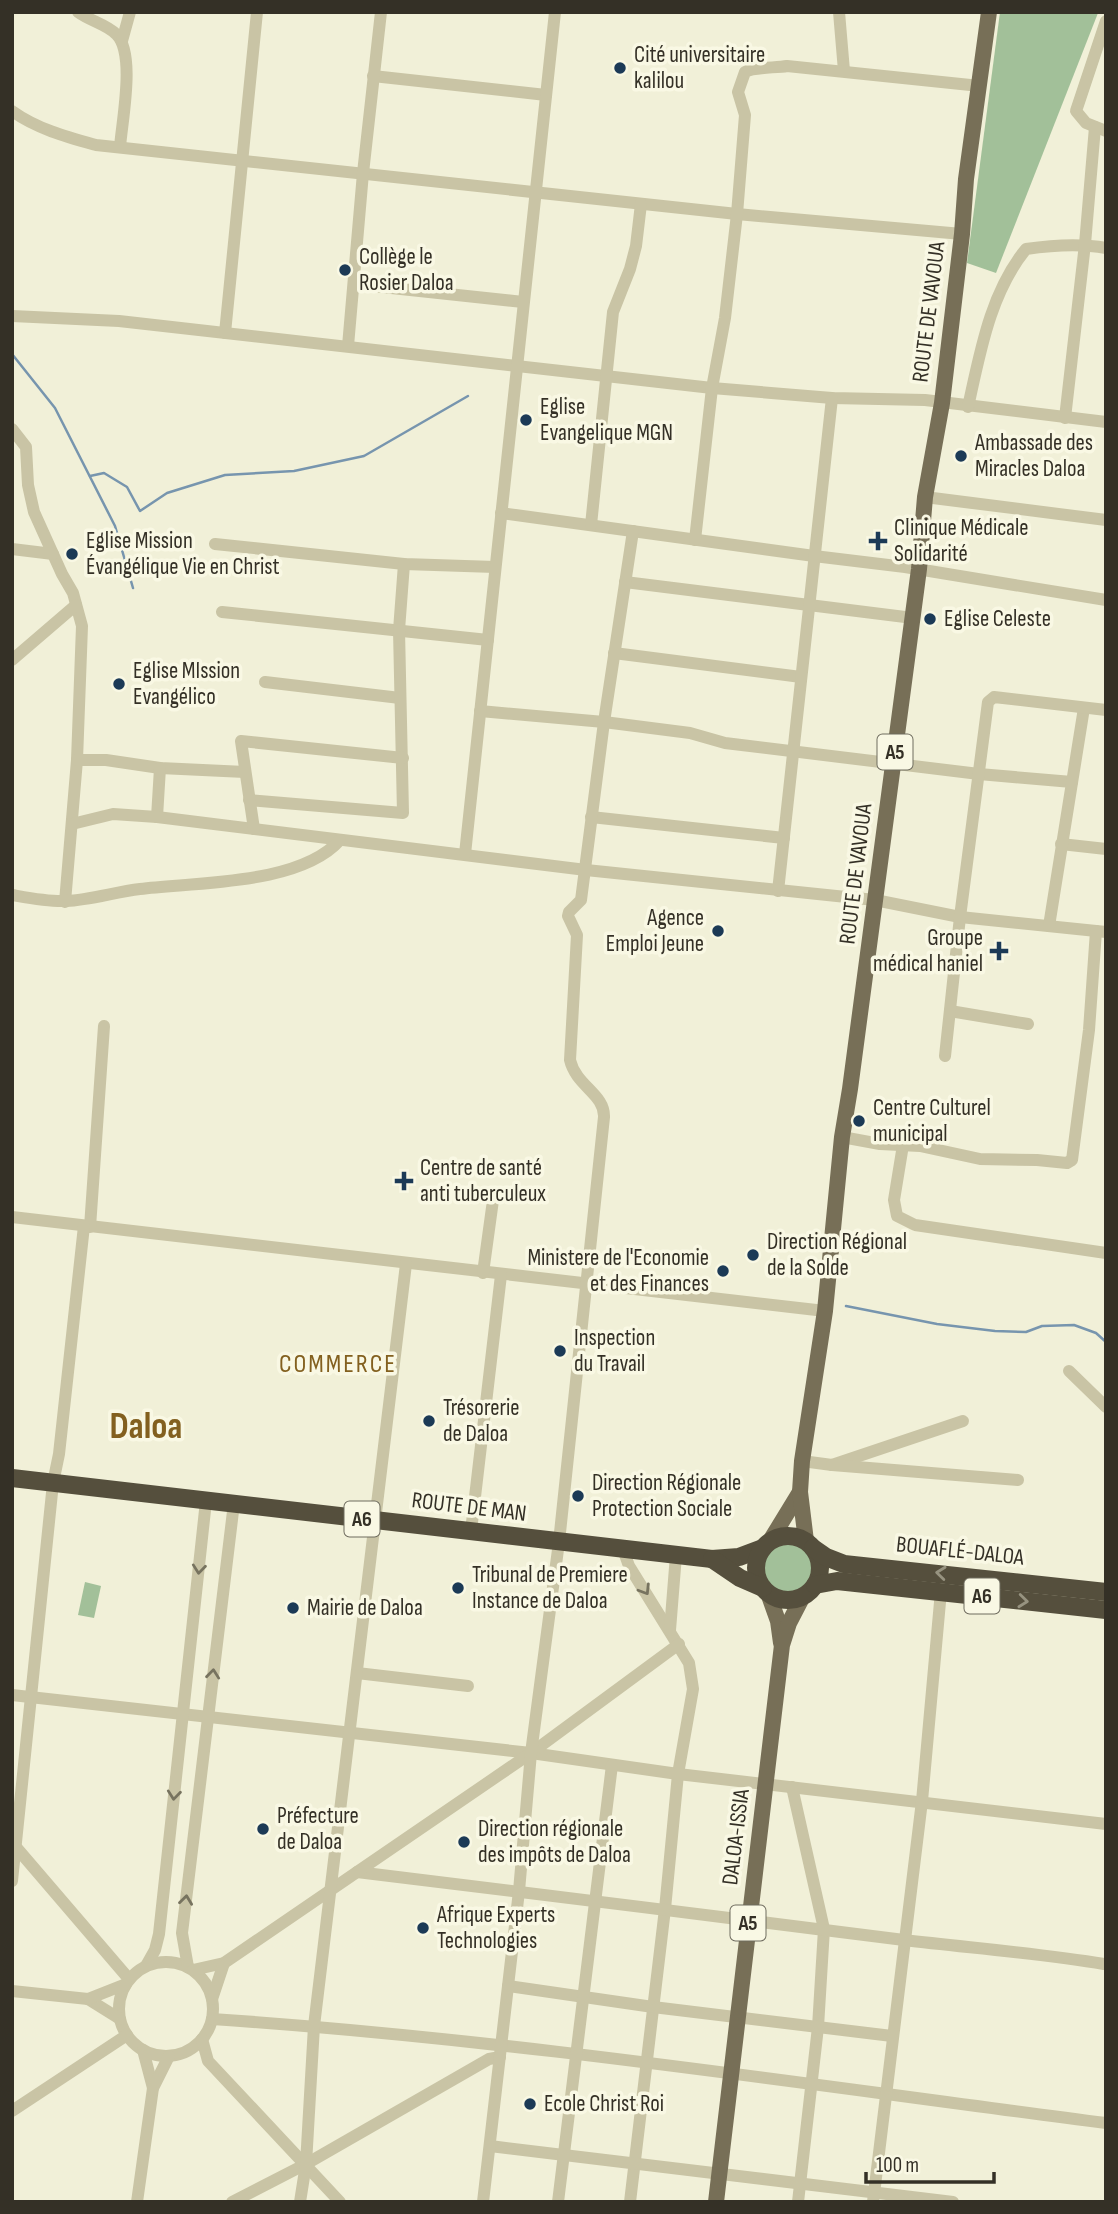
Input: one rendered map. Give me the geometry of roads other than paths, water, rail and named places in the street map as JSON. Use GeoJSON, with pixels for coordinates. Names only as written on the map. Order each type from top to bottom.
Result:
{"type":"FeatureCollection","features":[{"type":"Feature","properties":{"kind":"highway","name":"ROUTE DE MAN"},"geometry":{"type":"LineString","coordinates":[[12,1478],[622,1549],[676,1560],[712,1559]]}},
{"type":"Feature","properties":{"kind":"highway"},"geometry":{"type":"LineString","coordinates":[[788,1536],[809,1545],[820,1567],[809,1591],[789,1600],[774,1597],[765,1591],[755,1571],[757,1559],[766,1544],[788,1536]]}},
{"type":"Feature","properties":{"kind":"highway","name":"A6"},"geometry":{"type":"LineString","coordinates":[[712,1559],[739,1557],[766,1544]]}},
{"type":"Feature","properties":{"kind":"highway","name":"BOUAFLÉ-DALOA"},"geometry":{"type":"LineString","coordinates":[[809,1545],[826,1557],[844,1564],[1106,1592]]}},
{"type":"Feature","properties":{"kind":"highway","name":"A6"},"geometry":{"type":"LineString","coordinates":[[712,1559],[765,1591]]}},
{"type":"Feature","properties":{"kind":"highway","name":"BOUAFLÉ-DALOA"},"geometry":{"type":"LineString","coordinates":[[809,1591],[837,1581],[1106,1610]]}},
{"type":"Feature","properties":{"kind":"main road","name":"ROUTE DE VAVOUA"},"geometry":{"type":"LineString","coordinates":[[800,1492],[802,1461],[825,1311],[842,1137],[913,618],[925,497],[942,402],[966,179],[989,12]]}},
{"type":"Feature","properties":{"kind":"main road","name":"A5"},"geometry":{"type":"LineString","coordinates":[[766,1544],[800,1492]]}},
{"type":"Feature","properties":{"kind":"main road","name":"A5"},"geometry":{"type":"LineString","coordinates":[[800,1492],[809,1545]]}},
{"type":"Feature","properties":{"kind":"main road","name":"A5"},"geometry":{"type":"LineString","coordinates":[[765,1591],[778,1621],[782,1646]]}},
{"type":"Feature","properties":{"kind":"main road","name":"A5"},"geometry":{"type":"LineString","coordinates":[[782,1646],[789,1623],[809,1591]]}},
{"type":"Feature","properties":{"kind":"main road","name":"DALOA-ISSIA"},"geometry":{"type":"LineString","coordinates":[[716,2202],[782,1646]]}},
{"type":"Feature","properties":{"kind":"street"},"geometry":{"type":"LineString","coordinates":[[78,12],[115,32],[122,41],[127,63],[120,147]]}},
{"type":"Feature","properties":{"kind":"street"},"geometry":{"type":"LineString","coordinates":[[122,41],[130,12]]}},
{"type":"Feature","properties":{"kind":"street"},"geometry":{"type":"LineString","coordinates":[[225,333],[257,12]]}},
{"type":"Feature","properties":{"kind":"street"},"geometry":{"type":"LineString","coordinates":[[348,346],[381,12]]}},
{"type":"Feature","properties":{"kind":"street"},"geometry":{"type":"LineString","coordinates":[[465,854],[555,12]]}},
{"type":"Feature","properties":{"kind":"street"},"geometry":{"type":"LineString","coordinates":[[839,12],[844,71]]}},
{"type":"Feature","properties":{"kind":"street"},"geometry":{"type":"LineString","coordinates":[[1065,418],[1101,129],[1081,120],[1076,111],[1106,21]]}},
{"type":"Feature","properties":{"kind":"street"},"geometry":{"type":"LineString","coordinates":[[695,540],[712,388],[725,318],[737,214],[745,115],[738,92],[745,72],[750,69],[765,70],[787,66],[980,86]]}},
{"type":"Feature","properties":{"kind":"street"},"geometry":{"type":"LineString","coordinates":[[373,76],[545,95]]}},
{"type":"Feature","properties":{"kind":"street"},"geometry":{"type":"LineString","coordinates":[[12,111],[23,119],[62,136],[96,145],[737,214],[962,234]]}},
{"type":"Feature","properties":{"kind":"street"},"geometry":{"type":"LineString","coordinates":[[591,525],[613,312],[636,246],[641,204]]}},
{"type":"Feature","properties":{"kind":"street"},"geometry":{"type":"LineString","coordinates":[[968,407],[988,326],[1004,281],[1026,249],[1085,244],[1106,248]]}},
{"type":"Feature","properties":{"kind":"street"},"geometry":{"type":"LineString","coordinates":[[354,284],[523,302]]}},
{"type":"Feature","properties":{"kind":"street"},"geometry":{"type":"LineString","coordinates":[[12,316],[119,321],[712,388],[832,398],[925,400],[1106,422]]}},
{"type":"Feature","properties":{"kind":"street"},"geometry":{"type":"LineString","coordinates":[[778,891],[832,398]]}},
{"type":"Feature","properties":{"kind":"street"},"geometry":{"type":"LineString","coordinates":[[12,429],[26,447],[28,485],[34,512],[73,593],[82,626],[77,760],[65,902]]}},
{"type":"Feature","properties":{"kind":"street"},"geometry":{"type":"LineString","coordinates":[[12,452],[26,454]]}},
{"type":"Feature","properties":{"kind":"street"},"geometry":{"type":"LineString","coordinates":[[925,497],[1106,520]]}},
{"type":"Feature","properties":{"kind":"street"},"geometry":{"type":"LineString","coordinates":[[501,513],[919,569],[1106,600]]}},
{"type":"Feature","properties":{"kind":"street"},"geometry":{"type":"LineString","coordinates":[[483,2202],[519,1891],[531,1753],[559,1542],[604,1109],[602,1102],[572,1071],[570,1060],[577,934],[568,916],[581,900],[633,531]]}},
{"type":"Feature","properties":{"kind":"street"},"geometry":{"type":"LineString","coordinates":[[215,544],[404,564],[495,567]]}},
{"type":"Feature","properties":{"kind":"street"},"geometry":{"type":"LineString","coordinates":[[12,549],[53,554]]}},
{"type":"Feature","properties":{"kind":"street"},"geometry":{"type":"LineString","coordinates":[[250,800],[402,813],[404,811],[399,630],[404,564]]}},
{"type":"Feature","properties":{"kind":"street"},"geometry":{"type":"LineString","coordinates":[[625,582],[913,618]]}},
{"type":"Feature","properties":{"kind":"street"},"geometry":{"type":"LineString","coordinates":[[12,660],[76,605]]}},
{"type":"Feature","properties":{"kind":"street"},"geometry":{"type":"LineString","coordinates":[[222,612],[488,640]]}},
{"type":"Feature","properties":{"kind":"street"},"geometry":{"type":"LineString","coordinates":[[614,653],[802,677]]}},
{"type":"Feature","properties":{"kind":"street"},"geometry":{"type":"LineString","coordinates":[[265,682],[400,698]]}},
{"type":"Feature","properties":{"kind":"street"},"geometry":{"type":"LineString","coordinates":[[945,1056],[988,702],[994,696],[1106,710]]}},
{"type":"Feature","properties":{"kind":"street"},"geometry":{"type":"LineString","coordinates":[[1049,926],[1084,708]]}},
{"type":"Feature","properties":{"kind":"street"},"geometry":{"type":"LineString","coordinates":[[480,711],[604,722],[690,733],[725,743],[979,774],[1072,782]]}},
{"type":"Feature","properties":{"kind":"street"},"geometry":{"type":"LineString","coordinates":[[254,829],[241,743],[243,740],[403,758]]}},
{"type":"Feature","properties":{"kind":"street"},"geometry":{"type":"LineString","coordinates":[[77,760],[245,772]]}},
{"type":"Feature","properties":{"kind":"street"},"geometry":{"type":"LineString","coordinates":[[157,817],[160,768]]}},
{"type":"Feature","properties":{"kind":"street"},"geometry":{"type":"LineString","coordinates":[[72,824],[113,814],[157,817],[586,870],[875,900],[960,917],[1101,931],[1072,1160],[1067,1163],[980,1159],[920,1146],[880,1144],[842,1137]]}},
{"type":"Feature","properties":{"kind":"street"},"geometry":{"type":"LineString","coordinates":[[591,817],[784,838]]}},
{"type":"Feature","properties":{"kind":"street"},"geometry":{"type":"LineString","coordinates":[[12,895],[65,902],[117,892],[238,880],[299,867],[332,849],[340,840]]}},
{"type":"Feature","properties":{"kind":"street"},"geometry":{"type":"LineString","coordinates":[[1061,844],[1106,849]]}},
{"type":"Feature","properties":{"kind":"street"},"geometry":{"type":"LineString","coordinates":[[950,1011],[1028,1024]]}},
{"type":"Feature","properties":{"kind":"street"},"geometry":{"type":"LineString","coordinates":[[12,1881],[53,1483],[59,1454],[87,1226],[104,1026]]}},
{"type":"Feature","properties":{"kind":"street"},"geometry":{"type":"LineString","coordinates":[[903,1145],[894,1200],[897,1216],[915,1225],[1106,1253]]}},
{"type":"Feature","properties":{"kind":"street"},"geometry":{"type":"LineString","coordinates":[[483,1273],[494,1193]]}},
{"type":"Feature","properties":{"kind":"street"},"geometry":{"type":"LineString","coordinates":[[12,1217],[825,1311]]}},
{"type":"Feature","properties":{"kind":"street"},"geometry":{"type":"LineString","coordinates":[[300,2202],[306,2164],[314,2026],[406,1264]]}},
{"type":"Feature","properties":{"kind":"street"},"geometry":{"type":"LineString","coordinates":[[471,1531],[501,1275]]}},
{"type":"Feature","properties":{"kind":"street"},"geometry":{"type":"LineString","coordinates":[[1069,1371],[1106,1407]]}},
{"type":"Feature","properties":{"kind":"street"},"geometry":{"type":"LineString","coordinates":[[832,1465],[962,1421]]}},
{"type":"Feature","properties":{"kind":"street"},"geometry":{"type":"LineString","coordinates":[[802,1461],[1018,1480]]}},
{"type":"Feature","properties":{"kind":"street"},"geometry":{"type":"LineString","coordinates":[[88,1999],[128,1981],[146,1966],[155,1950],[159,1934],[206,1501]]}},
{"type":"Feature","properties":{"kind":"street"},"geometry":{"type":"LineString","coordinates":[[190,1969],[182,1933],[234,1503]]}},
{"type":"Feature","properties":{"kind":"street"},"geometry":{"type":"LineString","coordinates":[[622,1549],[629,1566],[689,1663],[693,1689],[678,1774],[665,1909],[629,2202]]}},
{"type":"Feature","properties":{"kind":"street"},"geometry":{"type":"LineString","coordinates":[[670,1630],[676,1560]]}},
{"type":"Feature","properties":{"kind":"street"},"geometry":{"type":"LineString","coordinates":[[873,2198],[922,1801],[941,1591]]}},
{"type":"Feature","properties":{"kind":"street"},"geometry":{"type":"LineString","coordinates":[[190,1969],[224,1963],[531,1753],[679,1644]]}},
{"type":"Feature","properties":{"kind":"street"},"geometry":{"type":"LineString","coordinates":[[357,1673],[468,1686]]}},
{"type":"Feature","properties":{"kind":"street"},"geometry":{"type":"LineString","coordinates":[[12,1695],[531,1753],[678,1774],[1106,1824]]}},
{"type":"Feature","properties":{"kind":"street"},"geometry":{"type":"LineString","coordinates":[[558,2202],[612,1765]]}},
{"type":"Feature","properties":{"kind":"street"},"geometry":{"type":"LineString","coordinates":[[792,1787],[824,1929],[818,2027],[797,2202]]}},
{"type":"Feature","properties":{"kind":"street"},"geometry":{"type":"LineString","coordinates":[[14,1845],[128,1981]]}},
{"type":"Feature","properties":{"kind":"street"},"geometry":{"type":"LineString","coordinates":[[357,1872],[1104,1964]]}},
{"type":"Feature","properties":{"kind":"street"},"geometry":{"type":"LineString","coordinates":[[146,1966],[160,1962],[174,1963],[190,1969],[205,1983],[212,1999]]}},
{"type":"Feature","properties":{"kind":"street"},"geometry":{"type":"LineString","coordinates":[[153,2088],[173,2055],[195,2046],[202,2039],[212,2020],[212,1999],[224,1963]]}},
{"type":"Feature","properties":{"kind":"street"},"geometry":{"type":"LineString","coordinates":[[128,1981],[119,2001],[120,2019],[127,2035],[143,2050],[152,2054],[208,2061]]}},
{"type":"Feature","properties":{"kind":"street"},"geometry":{"type":"LineString","coordinates":[[508,1986],[653,2007],[892,2036]]}},
{"type":"Feature","properties":{"kind":"street"},"geometry":{"type":"LineString","coordinates":[[12,1991],[88,1999],[120,2019]]}},
{"type":"Feature","properties":{"kind":"street"},"geometry":{"type":"LineString","coordinates":[[212,2020],[314,2026],[501,2052],[577,2056],[1106,2123]]}},
{"type":"Feature","properties":{"kind":"street"},"geometry":{"type":"LineString","coordinates":[[12,2111],[127,2035]]}},
{"type":"Feature","properties":{"kind":"street"},"geometry":{"type":"LineString","coordinates":[[202,2039],[208,2061],[340,2202]]}},
{"type":"Feature","properties":{"kind":"street"},"geometry":{"type":"LineString","coordinates":[[137,2202],[153,2088],[143,2050]]}},
{"type":"Feature","properties":{"kind":"street"},"geometry":{"type":"LineString","coordinates":[[232,2202],[306,2164],[501,2052]]}},
{"type":"Feature","properties":{"kind":"street"},"geometry":{"type":"LineString","coordinates":[[490,2146],[800,2185],[873,2198],[953,2202]]}},
{"type":"Feature","properties":{"kind":"waterway"},"geometry":{"type":"LineString","coordinates":[[12,354],[55,408],[115,526],[133,588]]}},
{"type":"Feature","properties":{"kind":"waterway"},"geometry":{"type":"LineString","coordinates":[[90,476],[104,473],[127,487],[140,511],[167,493],[225,475],[294,471],[364,456],[468,396]]}},
{"type":"Feature","properties":{"kind":"waterway"},"geometry":{"type":"LineString","coordinates":[[846,1306],[937,1324],[995,1331],[1026,1332],[1042,1326],[1074,1325],[1096,1333],[1106,1342]]}},
{"type":"Feature","properties":{"kind":"place","name":"Cité universitaire kalilou"},"geometry":{"type":"Point","coordinates":[620,68]}},
{"type":"Feature","properties":{"kind":"place","name":"Collège le Rosier Daloa"},"geometry":{"type":"Point","coordinates":[345,270]}},
{"type":"Feature","properties":{"kind":"place","name":"Eglise Evangelique MGN"},"geometry":{"type":"Point","coordinates":[526,420]}},
{"type":"Feature","properties":{"kind":"place","name":"Ambassade des Miracles Daloa"},"geometry":{"type":"Point","coordinates":[961,456]}},
{"type":"Feature","properties":{"kind":"place","name":"Clinique Médicale Solidarité"},"geometry":{"type":"Point","coordinates":[878,541]}},
{"type":"Feature","properties":{"kind":"place","name":"Eglise Mission Évangélique Vie en Christ"},"geometry":{"type":"Point","coordinates":[72,554]}},
{"type":"Feature","properties":{"kind":"place","name":"Eglise Celeste"},"geometry":{"type":"Point","coordinates":[930,619]}},
{"type":"Feature","properties":{"kind":"place","name":"Eglise MIssion Evangélico"},"geometry":{"type":"Point","coordinates":[119,684]}},
{"type":"Feature","properties":{"kind":"place","name":"Agence Emploi Jeune"},"geometry":{"type":"Point","coordinates":[718,931]}},
{"type":"Feature","properties":{"kind":"place","name":"Groupe médical haniel"},"geometry":{"type":"Point","coordinates":[999,951]}},
{"type":"Feature","properties":{"kind":"place","name":"Centre Culturel municipal"},"geometry":{"type":"Point","coordinates":[859,1121]}},
{"type":"Feature","properties":{"kind":"place","name":"Centre de santé anti tuberculeux"},"geometry":{"type":"Point","coordinates":[404,1181]}},
{"type":"Feature","properties":{"kind":"place","name":"Direction Régional de la Solde"},"geometry":{"type":"Point","coordinates":[753,1255]}},
{"type":"Feature","properties":{"kind":"place","name":"Ministere de l'Economie et des Finances"},"geometry":{"type":"Point","coordinates":[723,1271]}},
{"type":"Feature","properties":{"kind":"place","name":"Inspection du Travail"},"geometry":{"type":"Point","coordinates":[560,1351]}},
{"type":"Feature","properties":{"kind":"place","name":"Trésorerie de Daloa"},"geometry":{"type":"Point","coordinates":[429,1421]}},
{"type":"Feature","properties":{"kind":"place","name":"Direction Régionale Protection Sociale"},"geometry":{"type":"Point","coordinates":[578,1496]}},
{"type":"Feature","properties":{"kind":"place","name":"Tribunal de Premiere Instance de Daloa"},"geometry":{"type":"Point","coordinates":[458,1588]}},
{"type":"Feature","properties":{"kind":"place","name":"Mairie de Daloa"},"geometry":{"type":"Point","coordinates":[293,1608]}},
{"type":"Feature","properties":{"kind":"place","name":"Préfecture de Daloa"},"geometry":{"type":"Point","coordinates":[263,1829]}},
{"type":"Feature","properties":{"kind":"place","name":"Direction régionale des impôts de Daloa"},"geometry":{"type":"Point","coordinates":[464,1842]}},
{"type":"Feature","properties":{"kind":"place","name":"Afrique Experts Technologies"},"geometry":{"type":"Point","coordinates":[423,1928]}},
{"type":"Feature","properties":{"kind":"place","name":"Ecole Christ Roi"},"geometry":{"type":"Point","coordinates":[530,2104]}},
{"type":"Feature","properties":{"kind":"district","name":"COMMERCE"},"geometry":{"type":"Point","coordinates":[338,1364]}},
{"type":"Feature","properties":{"kind":"district","name":"Daloa"},"geometry":{"type":"Point","coordinates":[146,1427]}}]}
